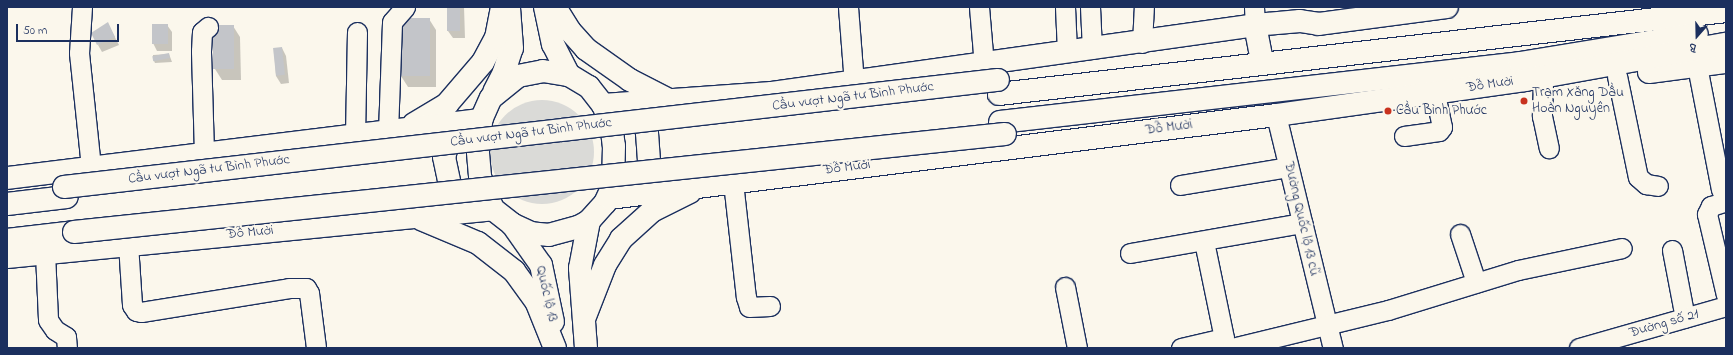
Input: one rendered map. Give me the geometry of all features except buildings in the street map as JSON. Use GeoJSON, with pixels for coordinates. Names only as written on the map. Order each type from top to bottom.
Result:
{"type":"FeatureCollection","features":[{"type":"Feature","properties":{"kind":"highway"},"geometry":{"type":"LineString","coordinates":[[394,131],[436,113],[474,74],[496,38],[502,7]]}},
{"type":"Feature","properties":{"kind":"highway"},"geometry":{"type":"LineString","coordinates":[[491,98],[504,86],[529,72],[556,71],[569,75],[588,87],[603,106],[611,123],[614,146],[613,186],[609,198],[589,221],[566,232],[549,234],[531,232],[512,224],[492,209],[480,176],[478,151],[481,120],[491,98],[504,72],[512,48],[508,7]]}},
{"type":"Feature","properties":{"kind":"highway"},"geometry":{"type":"LineString","coordinates":[[545,7],[553,44],[569,75]]}},
{"type":"Feature","properties":{"kind":"highway"},"geometry":{"type":"LineString","coordinates":[[556,7],[570,31],[590,52],[630,80],[672,102]]}},
{"type":"Feature","properties":{"kind":"highway"},"geometry":{"type":"LineString","coordinates":[[1300,21],[1317,13],[1368,7]]}},
{"type":"Feature","properties":{"kind":"highway"},"geometry":{"type":"LineString","coordinates":[[994,80],[1067,51],[1142,43],[1254,16],[1319,24],[1447,7]]}},
{"type":"Feature","properties":{"kind":"highway"},"geometry":{"type":"LineString","coordinates":[[603,106],[672,102],[854,82],[994,80],[1726,11]]}},
{"type":"Feature","properties":{"kind":"highway"},"geometry":{"type":"LineString","coordinates":[[1254,16],[1260,55]]}},
{"type":"Feature","properties":{"kind":"highway","name":"Đỗ Mười"},"geometry":{"type":"LineString","coordinates":[[609,198],[650,191],[733,182],[1274,102],[1435,93],[1482,87],[1726,30]]}},
{"type":"Feature","properties":{"kind":"highway","name":"Đỗ Mười"},"geometry":{"type":"LineString","coordinates":[[74,228],[1002,128],[1529,76],[1726,44]]}},
{"type":"Feature","properties":{"kind":"highway"},"geometry":{"type":"LineString","coordinates":[[1529,76],[1574,82],[1726,62]]}},
{"type":"Feature","properties":{"kind":"highway","name":"Cầu vượt Ngã tư Bình Phước"},"geometry":{"type":"LineString","coordinates":[[66,192],[994,80]]}},
{"type":"Feature","properties":{"kind":"highway"},"geometry":{"type":"LineString","coordinates":[[630,104],[644,120],[647,133],[652,174],[650,191]]}},
{"type":"Feature","properties":{"kind":"highway"},"geometry":{"type":"LineString","coordinates":[[7,178],[481,120]]}},
{"type":"Feature","properties":{"kind":"highway"},"geometry":{"type":"LineString","coordinates":[[453,124],[445,152],[445,164],[453,195],[466,212]]}},
{"type":"Feature","properties":{"kind":"highway"},"geometry":{"type":"LineString","coordinates":[[594,348],[585,308],[605,265],[628,231],[652,212],[703,186]]}},
{"type":"Feature","properties":{"kind":"highway"},"geometry":{"type":"LineString","coordinates":[[7,194],[66,192]]}},
{"type":"Feature","properties":{"kind":"highway"},"geometry":{"type":"LineString","coordinates":[[7,204],[66,192]]}},
{"type":"Feature","properties":{"kind":"highway","name":"Đỗ Mười"},"geometry":{"type":"LineString","coordinates":[[7,256],[418,218],[492,209]]}},
{"type":"Feature","properties":{"kind":"highway"},"geometry":{"type":"LineString","coordinates":[[418,218],[478,244],[514,271],[536,301],[556,348]]}},
{"type":"Feature","properties":{"kind":"highway"},"geometry":{"type":"LineString","coordinates":[[586,348],[585,308],[580,258],[589,221]]}},
{"type":"Feature","properties":{"kind":"highway","name":"Quốc lộ 13"},"geometry":{"type":"LineString","coordinates":[[512,224],[541,265],[551,302],[556,348]]}},
{"type":"Feature","properties":{"kind":"highway"},"geometry":{"type":"LineString","coordinates":[[7,232],[74,228]]}},
{"type":"Feature","properties":{"kind":"highway"},"geometry":{"type":"LineString","coordinates":[[7,240],[74,228]]}},
{"type":"Feature","properties":{"kind":"street"},"geometry":{"type":"LineString","coordinates":[[82,7],[79,53],[91,167]]}},
{"type":"Feature","properties":{"kind":"street"},"geometry":{"type":"LineString","coordinates":[[394,131],[392,22],[406,7]]}},
{"type":"Feature","properties":{"kind":"street"},"geometry":{"type":"LineString","coordinates":[[848,7],[854,82]]}},
{"type":"Feature","properties":{"kind":"street"},"geometry":{"type":"LineString","coordinates":[[979,7],[994,80]]}},
{"type":"Feature","properties":{"kind":"street"},"geometry":{"type":"LineString","coordinates":[[1065,7],[1067,51]]}},
{"type":"Feature","properties":{"kind":"street"},"geometry":{"type":"LineString","coordinates":[[1090,7],[1092,48]]}},
{"type":"Feature","properties":{"kind":"street"},"geometry":{"type":"LineString","coordinates":[[1142,43],[1144,7]]}},
{"type":"Feature","properties":{"kind":"street"},"geometry":{"type":"LineString","coordinates":[[204,154],[201,50],[202,32],[208,27]]}},
{"type":"Feature","properties":{"kind":"street"},"geometry":{"type":"LineString","coordinates":[[355,136],[357,32]]}},
{"type":"Feature","properties":{"kind":"street"},"geometry":{"type":"LineString","coordinates":[[1697,66],[1725,202],[1711,206],[1707,214],[1726,295]]}},
{"type":"Feature","properties":{"kind":"street"},"geometry":{"type":"LineString","coordinates":[[1529,76],[1542,116],[1549,148]]}},
{"type":"Feature","properties":{"kind":"street"},"geometry":{"type":"LineString","coordinates":[[1617,76],[1638,177],[1646,184],[1658,186]]}},
{"type":"Feature","properties":{"kind":"street"},"geometry":{"type":"LineString","coordinates":[[1404,136],[1439,131],[1442,127],[1435,93]]}},
{"type":"Feature","properties":{"kind":"street","name":"Đường Quốc lộ 13 cũ"},"geometry":{"type":"LineString","coordinates":[[1274,102],[1288,167],[1333,348]]}},
{"type":"Feature","properties":{"kind":"street"},"geometry":{"type":"LineString","coordinates":[[1180,185],[1288,167]]}},
{"type":"Feature","properties":{"kind":"street"},"geometry":{"type":"LineString","coordinates":[[733,182],[746,297],[749,307],[770,306]]}},
{"type":"Feature","properties":{"kind":"street"},"geometry":{"type":"LineString","coordinates":[[1130,253],[1302,223]]}},
{"type":"Feature","properties":{"kind":"street"},"geometry":{"type":"LineString","coordinates":[[1460,234],[1476,282]]}},
{"type":"Feature","properties":{"kind":"street"},"geometry":{"type":"LineString","coordinates":[[1181,348],[1224,338],[1204,241]]}},
{"type":"Feature","properties":{"kind":"street"},"geometry":{"type":"LineString","coordinates":[[128,244],[132,304],[136,311],[141,312],[289,288],[306,288],[309,294],[316,348]]}},
{"type":"Feature","properties":{"kind":"street"},"geometry":{"type":"LineString","coordinates":[[1232,348],[1388,310],[1518,270],[1622,248]]}},
{"type":"Feature","properties":{"kind":"street"},"geometry":{"type":"LineString","coordinates":[[1672,250],[1685,318]]}},
{"type":"Feature","properties":{"kind":"street"},"geometry":{"type":"LineString","coordinates":[[45,253],[48,320],[55,330],[66,337],[67,348]]}},
{"type":"Feature","properties":{"kind":"street"},"geometry":{"type":"LineString","coordinates":[[1065,287],[1077,348]]}},
{"type":"Feature","properties":{"kind":"street","name":"Đường số 21"},"geometry":{"type":"LineString","coordinates":[[1579,348],[1726,306]]}},
{"type":"Feature","properties":{"kind":"shaded area"},"geometry":{"type":"Polygon","coordinates":[[[542,100],[562,104],[571,108],[579,115],[586,123],[590,132],[594,152],[590,172],[586,181],[579,189],[571,196],[562,200],[542,204],[522,200],[513,196],[505,189],[498,181],[494,172],[490,152],[494,132],[498,123],[505,115],[513,108],[522,104],[542,100]]]}},
{"type":"Feature","properties":{"kind":"place","name":"Trạm Xăng Dầu Hoàn Nguyên"},"geometry":{"type":"Point","coordinates":[1524,101]}},
{"type":"Feature","properties":{"kind":"place","name":"Cầu Bình Phước"},"geometry":{"type":"Point","coordinates":[1388,111]}}]}
